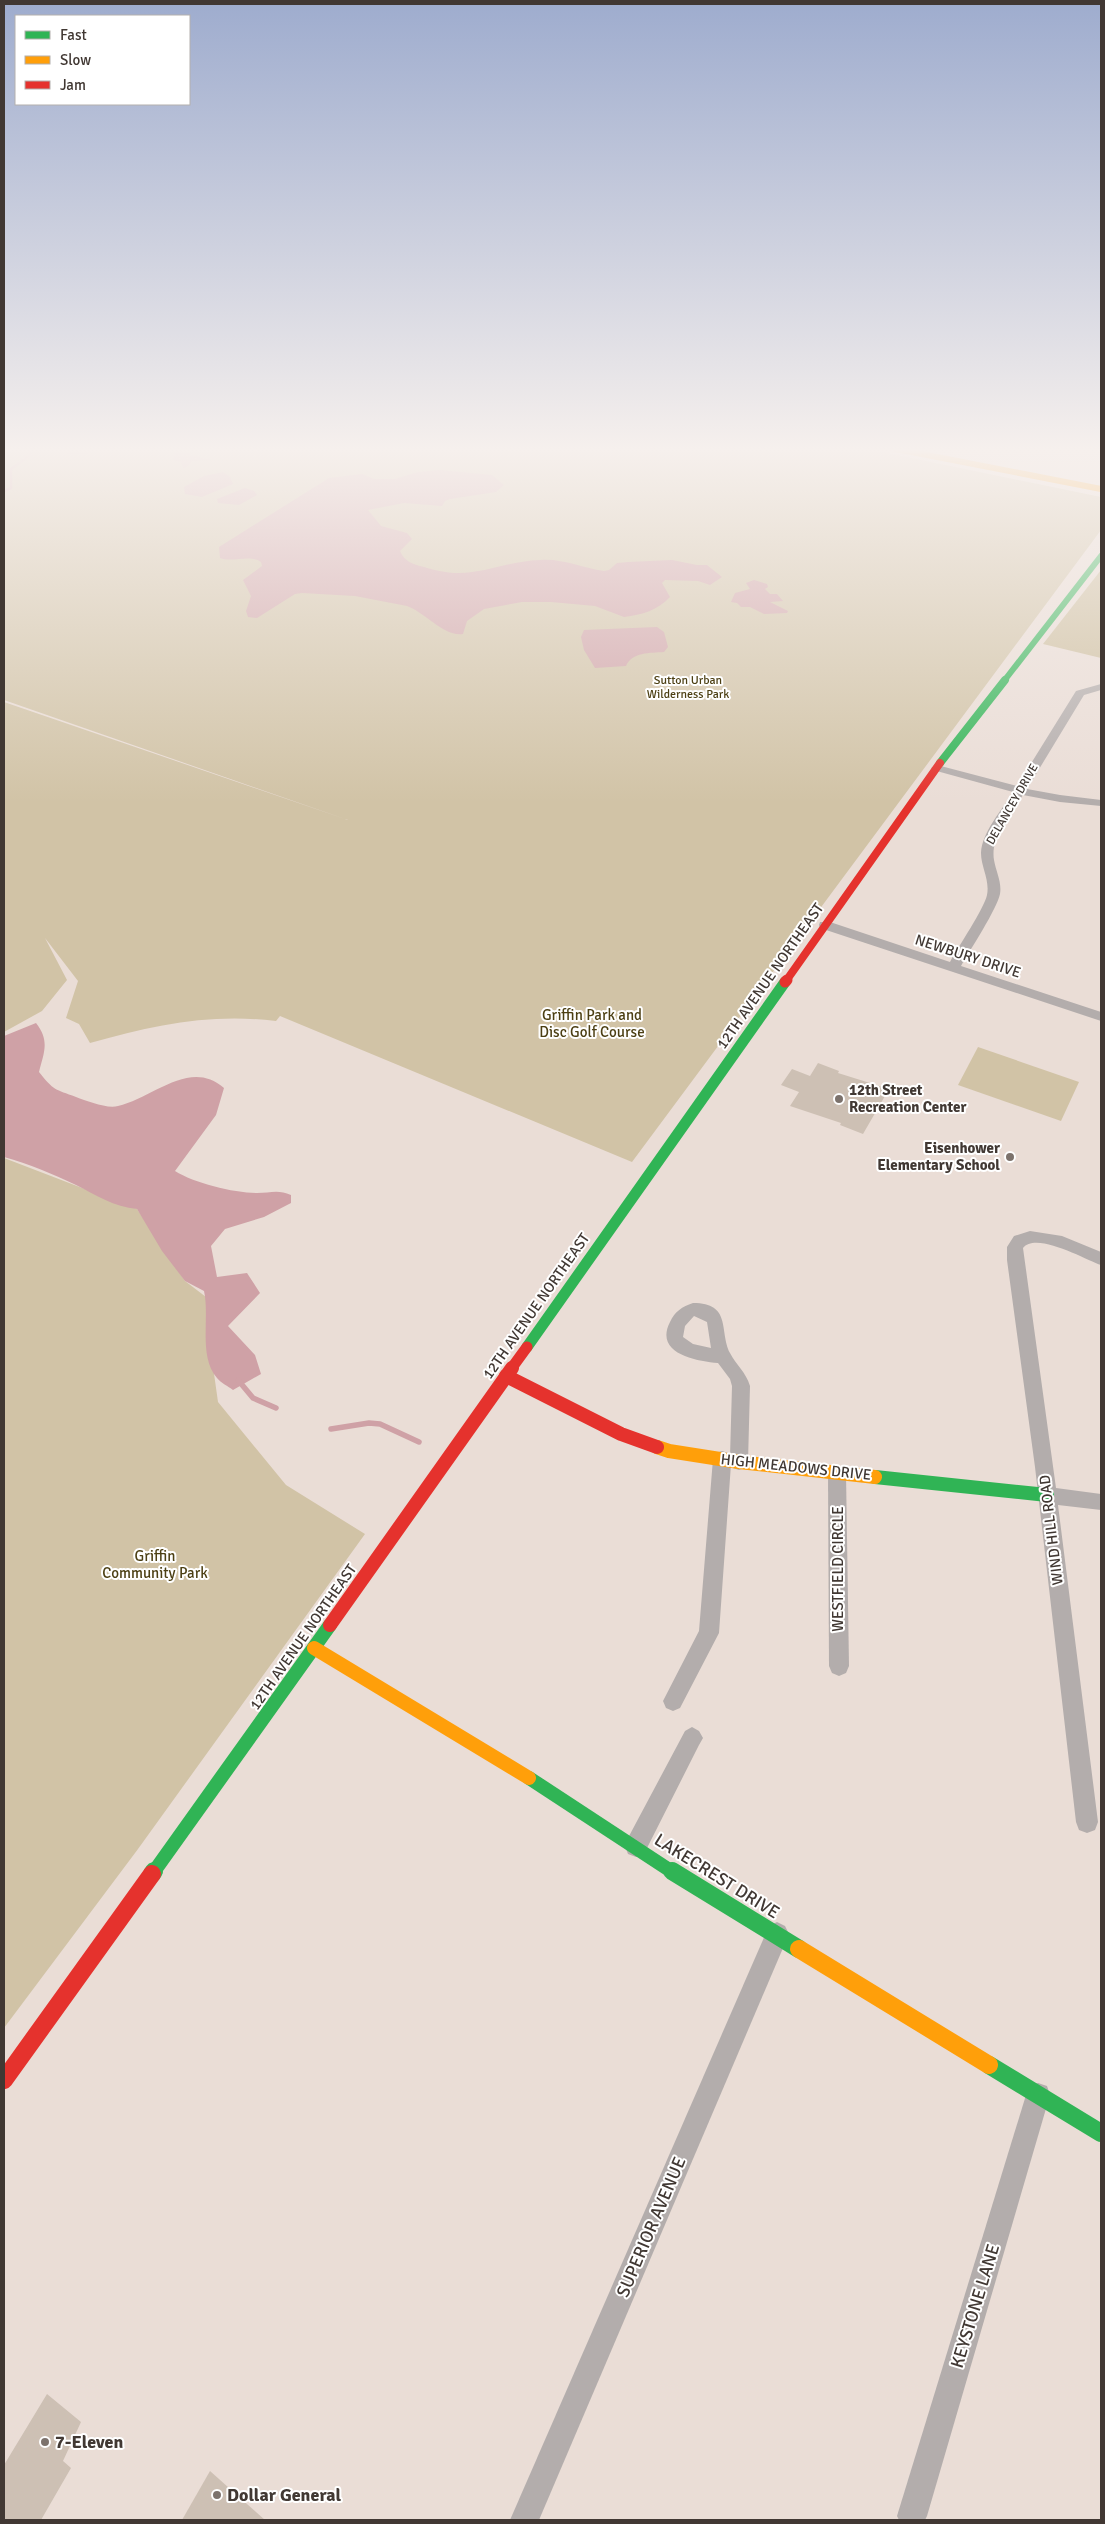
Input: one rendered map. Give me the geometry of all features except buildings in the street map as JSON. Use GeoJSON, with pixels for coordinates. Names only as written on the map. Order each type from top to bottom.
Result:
{"type":"FeatureCollection","features":[{"type":"Feature","properties":{"kind":"main road","name":"12TH AVENUE NORTHEAST"},"geometry":{"type":"LineString","coordinates":[[4,2080],[314,1648],[940,764],[1093,567]]}},
{"type":"Feature","properties":{"kind":"main road","name":"HIGH MEADOWS DRIVE"},"geometry":{"type":"LineString","coordinates":[[506,1376],[621,1434],[669,1451],[730,1461],[1047,1495]]}},
{"type":"Feature","properties":{"kind":"main road","name":"LAKECREST DRIVE"},"geometry":{"type":"LineString","coordinates":[[314,1648],[550,1790],[636,1846],[662,1866],[777,1934],[1101,2133]]}},
{"type":"Feature","properties":{"kind":"street","name":"DELANCEY DRIVE"},"geometry":{"type":"LineString","coordinates":[[953,968],[993,897],[994,888],[986,849],[992,836],[1080,693],[1089,688],[1101,687]]}},
{"type":"Feature","properties":{"kind":"street"},"geometry":{"type":"LineString","coordinates":[[940,764],[1021,789],[1068,800],[1101,802]]}},
{"type":"Feature","properties":{"kind":"street","name":"NEWBURY DRIVE"},"geometry":{"type":"LineString","coordinates":[[825,925],[1101,1017]]}},
{"type":"Feature","properties":{"kind":"street","name":"WIND HILL ROAD"},"geometry":{"type":"LineString","coordinates":[[1087,1822],[1047,1495],[1015,1260],[1015,1247],[1020,1240],[1032,1237],[1046,1238],[1101,1259]]}},
{"type":"Feature","properties":{"kind":"street"},"geometry":{"type":"LineString","coordinates":[[673,1701],[709,1633],[741,1386],[735,1369],[722,1356]]}},
{"type":"Feature","properties":{"kind":"street","name":"WESTFIELD CIRCLE"},"geometry":{"type":"LineString","coordinates":[[838,1473],[839,1666]]}},
{"type":"Feature","properties":{"kind":"street","name":"HIGH MEADOWS DRIVE"},"geometry":{"type":"LineString","coordinates":[[1047,1495],[1101,1502]]}},
{"type":"Feature","properties":{"kind":"street"},"geometry":{"type":"LineString","coordinates":[[636,1846],[692,1738]]}},
{"type":"Feature","properties":{"kind":"street","name":"SUPERIOR AVENUE"},"geometry":{"type":"LineString","coordinates":[[524,2520],[777,1934]]}},
{"type":"Feature","properties":{"kind":"street","name":"KEYSTONE LANE"},"geometry":{"type":"LineString","coordinates":[[912,2516],[1038,2095]]}},
{"type":"Feature","properties":{"kind":"green space","name":"Sutton Urban Wilderness Park"},"geometry":{"type":"Polygon","coordinates":[[[4,567],[1074,567],[632,1162],[280,1016],[276,1021],[228,1019],[182,1022],[90,1043],[79,1024],[66,1018],[78,981],[45,938],[67,980],[42,1011],[4,1032],[4,702],[348,820],[4,700],[4,567]]]}},
{"type":"Feature","properties":{"kind":"green space"},"geometry":{"type":"Polygon","coordinates":[[[978,1047],[1079,1082],[1061,1121],[958,1085],[978,1047]]]}},
{"type":"Feature","properties":{"kind":"green space","name":"Griffin Community Park"},"geometry":{"type":"Polygon","coordinates":[[[4,1158],[137,1209],[185,1281],[206,1297],[207,1324],[218,1402],[286,1485],[365,1534],[138,1849],[4,2028],[4,1158]]]}},
{"type":"Feature","properties":{"kind":"shaded area"},"geometry":{"type":"Polygon","coordinates":[[[261,567],[423,567],[456,573],[497,567],[583,567],[604,571],[613,567],[709,567],[722,577],[710,585],[698,581],[665,580],[662,583],[670,597],[665,602],[649,611],[624,617],[595,606],[551,602],[522,602],[484,609],[467,621],[463,634],[449,632],[407,606],[355,596],[295,594],[257,618],[248,617],[246,611],[251,596],[243,580],[261,567]]]}},
{"type":"Feature","properties":{"kind":"shaded area"},"geometry":{"type":"Polygon","coordinates":[[[1101,570],[1101,658],[1043,644],[1101,570]]]}},
{"type":"Feature","properties":{"kind":"shaded area"},"geometry":{"type":"Polygon","coordinates":[[[754,580],[767,584],[768,587],[765,589],[770,594],[777,594],[783,601],[770,602],[788,611],[787,613],[764,614],[750,607],[741,607],[737,603],[731,602],[735,593],[750,589],[746,583],[754,580]]]}},
{"type":"Feature","properties":{"kind":"shaded area"},"geometry":{"type":"Polygon","coordinates":[[[657,627],[664,632],[668,647],[664,652],[647,653],[632,658],[626,666],[595,668],[584,650],[581,637],[584,630],[657,627]]]}},
{"type":"Feature","properties":{"kind":"shaded area"},"geometry":{"type":"Polygon","coordinates":[[[36,1023],[43,1035],[45,1047],[39,1072],[55,1089],[86,1101],[103,1106],[118,1106],[185,1078],[198,1077],[211,1080],[224,1088],[216,1115],[175,1171],[193,1180],[226,1189],[248,1193],[278,1192],[291,1195],[291,1203],[264,1217],[225,1229],[211,1246],[217,1277],[247,1273],[260,1293],[228,1326],[255,1355],[261,1374],[233,1390],[217,1378],[211,1369],[206,1348],[206,1302],[204,1291],[185,1281],[162,1251],[137,1209],[113,1203],[50,1173],[4,1157],[4,1036],[36,1023]]]}},
{"type":"Feature","properties":{"kind":"waterway"},"geometry":{"type":"LineString","coordinates":[[238,1380],[253,1398],[276,1408]]}},
{"type":"Feature","properties":{"kind":"waterway"},"geometry":{"type":"LineString","coordinates":[[331,1429],[369,1423],[380,1424],[419,1442]]}},
{"type":"Feature","properties":{"kind":"traffic: fast"},"geometry":{"type":"LineString","coordinates":[[940,763],[1093,567]]}},
{"type":"Feature","properties":{"kind":"traffic: fast"},"geometry":{"type":"LineString","coordinates":[[527,1347],[785,982]]}},
{"type":"Feature","properties":{"kind":"traffic: fast"},"geometry":{"type":"LineString","coordinates":[[875,1477],[1047,1495]]}},
{"type":"Feature","properties":{"kind":"traffic: fast"},"geometry":{"type":"LineString","coordinates":[[152,1874],[330,1625]]}},
{"type":"Feature","properties":{"kind":"traffic: fast"},"geometry":{"type":"LineString","coordinates":[[529,1778],[662,1865],[799,1949]]}},
{"type":"Feature","properties":{"kind":"traffic: fast"},"geometry":{"type":"LineString","coordinates":[[989,2065],[1101,2133]]}},
{"type":"Feature","properties":{"kind":"traffic: slow"},"geometry":{"type":"LineString","coordinates":[[657,1447],[669,1451],[739,1462],[875,1477]]}},
{"type":"Feature","properties":{"kind":"traffic: slow"},"geometry":{"type":"LineString","coordinates":[[314,1648],[529,1778]]}},
{"type":"Feature","properties":{"kind":"traffic: slow"},"geometry":{"type":"LineString","coordinates":[[799,1949],[989,2065]]}},
{"type":"Feature","properties":{"kind":"traffic: jam"},"geometry":{"type":"LineString","coordinates":[[785,982],[940,763]]}},
{"type":"Feature","properties":{"kind":"traffic: jam"},"geometry":{"type":"LineString","coordinates":[[330,1625],[527,1347]]}},
{"type":"Feature","properties":{"kind":"traffic: jam"},"geometry":{"type":"LineString","coordinates":[[506,1376],[621,1434],[657,1447]]}},
{"type":"Feature","properties":{"kind":"traffic: jam"},"geometry":{"type":"LineString","coordinates":[[4,2080],[152,1874]]}},
{"type":"Feature","properties":{"kind":"place","name":"12th Street Recreation Center"},"geometry":{"type":"Point","coordinates":[839,1099]}},
{"type":"Feature","properties":{"kind":"place","name":"Eisenhower Elementary School"},"geometry":{"type":"Point","coordinates":[1010,1157]}},
{"type":"Feature","properties":{"kind":"place","name":"7-Eleven"},"geometry":{"type":"Point","coordinates":[45,2442]}},
{"type":"Feature","properties":{"kind":"place","name":"Dollar General"},"geometry":{"type":"Point","coordinates":[217,2495]}},
{"type":"Feature","properties":{"kind":"park label","name":"Griffin Park and Disc Golf Course"},"geometry":{"type":"Point","coordinates":[592,1024]}}]}
